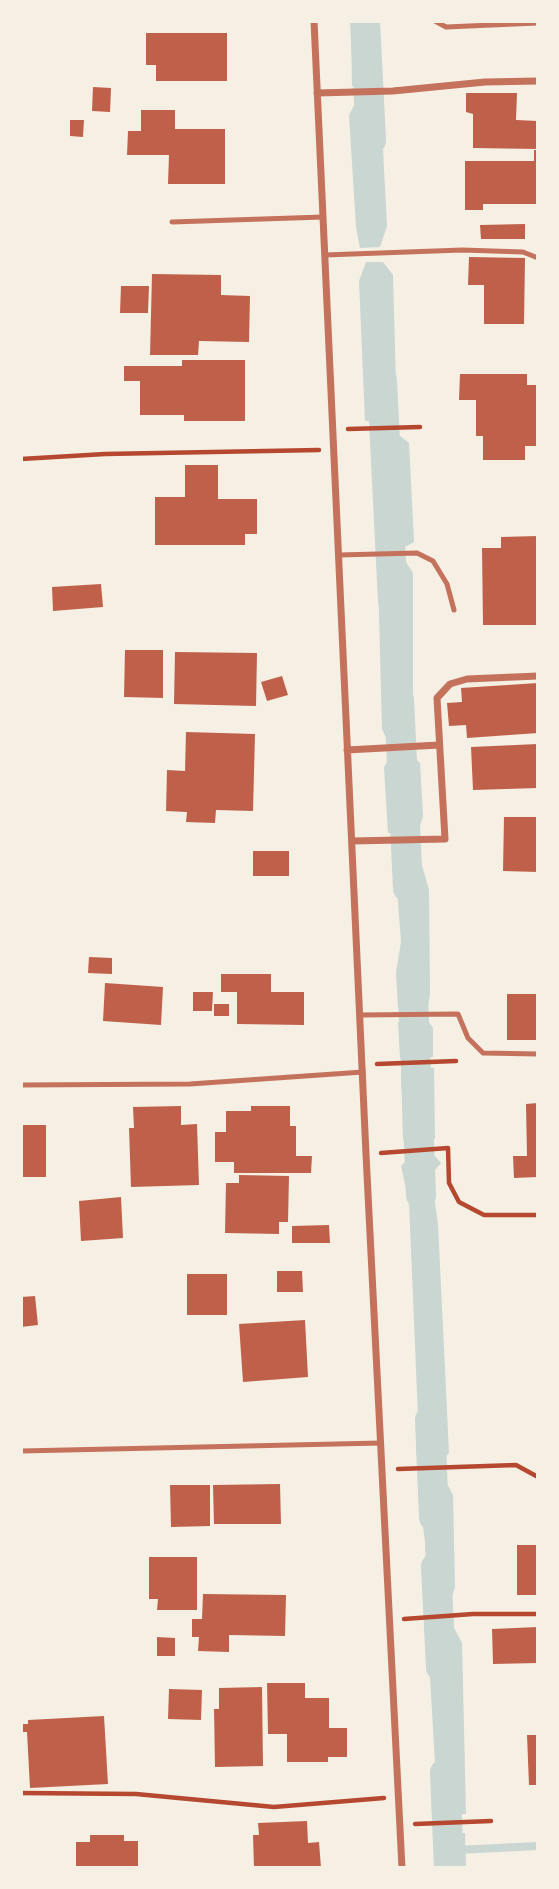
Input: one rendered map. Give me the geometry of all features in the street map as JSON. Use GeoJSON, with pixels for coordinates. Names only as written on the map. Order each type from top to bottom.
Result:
{"type":"FeatureCollection","features":[{"type":"Feature","properties":{"kind":"street"},"geometry":{"type":"LineString","coordinates":[[314,21],[402,1868]]}},
{"type":"Feature","properties":{"kind":"street"},"geometry":{"type":"LineString","coordinates":[[317,93],[538,81]]}},
{"type":"Feature","properties":{"kind":"street"},"geometry":{"type":"LineString","coordinates":[[352,841],[445,839],[437,698],[450,684],[467,679],[538,676]]}},
{"type":"Feature","properties":{"kind":"street"},"geometry":{"type":"LineString","coordinates":[[347,750],[439,745]]}},
{"type":"Feature","properties":{"kind":"lane"},"geometry":{"type":"LineString","coordinates":[[435,21],[446,27],[538,23]]}},
{"type":"Feature","properties":{"kind":"lane"},"geometry":{"type":"LineString","coordinates":[[172,222],[323,216]]}},
{"type":"Feature","properties":{"kind":"lane"},"geometry":{"type":"LineString","coordinates":[[325,255],[490,250],[523,252],[538,258]]}},
{"type":"Feature","properties":{"kind":"lane"},"geometry":{"type":"LineString","coordinates":[[339,555],[417,553],[433,561],[447,584],[454,610]]}},
{"type":"Feature","properties":{"kind":"lane"},"geometry":{"type":"LineString","coordinates":[[360,1014],[458,1014],[468,1038],[483,1053],[538,1054]]}},
{"type":"Feature","properties":{"kind":"lane"},"geometry":{"type":"LineString","coordinates":[[21,1085],[190,1084],[362,1068]]}},
{"type":"Feature","properties":{"kind":"lane"},"geometry":{"type":"LineString","coordinates":[[21,1451],[381,1443]]}},
{"type":"Feature","properties":{"kind":"path"},"geometry":{"type":"LineString","coordinates":[[333,430],[420,427]]}},
{"type":"Feature","properties":{"kind":"path"},"geometry":{"type":"LineString","coordinates":[[21,459],[105,454],[334,450]]}},
{"type":"Feature","properties":{"kind":"path"},"geometry":{"type":"LineString","coordinates":[[362,1068],[456,1061]]}},
{"type":"Feature","properties":{"kind":"path"},"geometry":{"type":"LineString","coordinates":[[366,1154],[448,1148],[449,1183],[459,1202],[484,1215],[538,1215]]}},
{"type":"Feature","properties":{"kind":"path"},"geometry":{"type":"LineString","coordinates":[[383,1469],[516,1465],[538,1477]]}},
{"type":"Feature","properties":{"kind":"path"},"geometry":{"type":"LineString","coordinates":[[389,1620],[473,1614],[538,1614]]}},
{"type":"Feature","properties":{"kind":"path"},"geometry":{"type":"LineString","coordinates":[[21,1793],[136,1794],[274,1807],[398,1797]]}},
{"type":"Feature","properties":{"kind":"path"},"geometry":{"type":"LineString","coordinates":[[400,1825],[491,1821]]}},
{"type":"Feature","properties":{"kind":"shaded area"},"geometry":{"type":"Polygon","coordinates":[[[351,21],[375,21],[379,86],[352,86],[351,21]]]}},
{"type":"Feature","properties":{"kind":"shaded area"},"geometry":{"type":"Polygon","coordinates":[[[357,100],[377,101],[381,111],[387,226],[380,247],[360,248],[356,227],[349,115],[357,100]]]}},
{"type":"Feature","properties":{"kind":"shaded area"},"geometry":{"type":"Polygon","coordinates":[[[366,262],[383,262],[393,275],[397,421],[365,421],[359,281],[366,262]]]}},
{"type":"Feature","properties":{"kind":"shaded area"},"geometry":{"type":"Polygon","coordinates":[[[373,435],[399,435],[409,443],[414,542],[407,546],[377,546],[373,435]]]}},
{"type":"Feature","properties":{"kind":"shaded area"},"geometry":{"type":"Polygon","coordinates":[[[384,562],[406,562],[413,573],[413,732],[407,740],[387,740],[382,729],[378,575],[384,562]]]}},
{"type":"Feature","properties":{"kind":"shaded area"},"geometry":{"type":"Polygon","coordinates":[[[411,754],[420,763],[423,816],[418,833],[388,833],[384,767],[392,755],[411,754]]]}},
{"type":"Feature","properties":{"kind":"shaded area"},"geometry":{"type":"Polygon","coordinates":[[[394,848],[417,848],[429,890],[430,995],[427,1009],[398,1008],[396,973],[401,942],[394,848]]]}},
{"type":"Feature","properties":{"kind":"shaded area"},"geometry":{"type":"Polygon","coordinates":[[[398,1022],[429,1022],[433,1028],[433,1057],[400,1058],[398,1022]]]}},
{"type":"Feature","properties":{"kind":"shaded area"},"geometry":{"type":"Polygon","coordinates":[[[401,1068],[434,1068],[435,1139],[413,1142],[403,1140],[401,1068]]]}},
{"type":"Feature","properties":{"kind":"shaded area"},"geometry":{"type":"Polygon","coordinates":[[[434,1155],[441,1163],[431,1175],[438,1224],[449,1453],[441,1461],[419,1461],[416,1453],[418,1417],[409,1202],[401,1166],[410,1157],[434,1155]]]}},
{"type":"Feature","properties":{"kind":"shaded area"},"geometry":{"type":"Polygon","coordinates":[[[421,1476],[443,1476],[453,1495],[455,1587],[449,1607],[427,1608],[425,1541],[418,1492],[421,1476]]]}},
{"type":"Feature","properties":{"kind":"shaded area"},"geometry":{"type":"Polygon","coordinates":[[[433,1626],[453,1626],[462,1643],[466,1814],[438,1815],[428,1642],[433,1626]]]}},
{"type":"Feature","properties":{"kind":"shaded area"},"geometry":{"type":"Polygon","coordinates":[[[465,1833],[466,1868],[440,1868],[439,1834],[465,1833]]]}},
{"type":"Feature","properties":{"kind":"building"},"geometry":{"type":"Polygon","coordinates":[[[146,33],[227,33],[227,81],[156,81],[156,65],[146,65],[146,33]]]}},
{"type":"Feature","properties":{"kind":"building"},"geometry":{"type":"Polygon","coordinates":[[[93,87],[111,88],[110,112],[92,111],[93,87]]]}},
{"type":"Feature","properties":{"kind":"building"},"geometry":{"type":"Polygon","coordinates":[[[466,93],[517,93],[516,120],[538,121],[537,149],[473,148],[473,114],[466,112],[466,93]]]}},
{"type":"Feature","properties":{"kind":"building"},"geometry":{"type":"Polygon","coordinates":[[[141,110],[175,110],[175,129],[225,129],[225,184],[168,184],[169,155],[127,155],[128,131],[141,131],[141,110]]]}},
{"type":"Feature","properties":{"kind":"building"},"geometry":{"type":"Polygon","coordinates":[[[70,120],[84,120],[83,137],[70,136],[70,120]]]}},
{"type":"Feature","properties":{"kind":"building"},"geometry":{"type":"Polygon","coordinates":[[[534,150],[538,150],[538,204],[483,204],[483,210],[465,210],[465,161],[534,161],[534,150]]]}},
{"type":"Feature","properties":{"kind":"building"},"geometry":{"type":"Polygon","coordinates":[[[525,224],[525,239],[481,239],[480,225],[525,224]]]}},
{"type":"Feature","properties":{"kind":"building"},"geometry":{"type":"Polygon","coordinates":[[[469,257],[525,258],[524,324],[484,324],[484,285],[468,285],[469,257]]]}},
{"type":"Feature","properties":{"kind":"building"},"geometry":{"type":"Polygon","coordinates":[[[152,274],[221,275],[221,295],[250,296],[249,342],[199,341],[198,355],[150,355],[152,274]]]}},
{"type":"Feature","properties":{"kind":"building"},"geometry":{"type":"Polygon","coordinates":[[[121,286],[149,286],[148,313],[120,313],[121,286]]]}},
{"type":"Feature","properties":{"kind":"building"},"geometry":{"type":"Polygon","coordinates":[[[182,360],[245,360],[245,421],[184,421],[184,415],[140,415],[140,381],[124,381],[124,366],[182,366],[182,360]]]}},
{"type":"Feature","properties":{"kind":"building"},"geometry":{"type":"Polygon","coordinates":[[[460,374],[527,374],[527,385],[538,385],[538,446],[525,446],[525,460],[483,460],[483,436],[476,436],[476,400],[459,400],[460,374]]]}},
{"type":"Feature","properties":{"kind":"building"},"geometry":{"type":"Polygon","coordinates":[[[185,465],[218,465],[218,499],[257,499],[257,534],[245,534],[245,545],[155,545],[155,497],[185,497],[185,465]]]}},
{"type":"Feature","properties":{"kind":"building"},"geometry":{"type":"Polygon","coordinates":[[[538,536],[538,625],[483,625],[482,548],[501,548],[501,537],[538,536]]]}},
{"type":"Feature","properties":{"kind":"building"},"geometry":{"type":"Polygon","coordinates":[[[101,584],[103,607],[53,611],[52,587],[101,584]]]}},
{"type":"Feature","properties":{"kind":"building"},"geometry":{"type":"Polygon","coordinates":[[[125,650],[163,650],[163,698],[124,697],[125,650]]]}},
{"type":"Feature","properties":{"kind":"building"},"geometry":{"type":"Polygon","coordinates":[[[175,652],[257,653],[256,706],[174,704],[175,652]]]}},
{"type":"Feature","properties":{"kind":"building"},"geometry":{"type":"Polygon","coordinates":[[[282,676],[288,695],[267,701],[261,682],[282,676]]]}},
{"type":"Feature","properties":{"kind":"building"},"geometry":{"type":"Polygon","coordinates":[[[538,683],[538,733],[467,738],[466,725],[449,726],[447,703],[462,702],[461,688],[538,683]]]}},
{"type":"Feature","properties":{"kind":"building"},"geometry":{"type":"Polygon","coordinates":[[[186,732],[255,734],[253,811],[216,810],[215,823],[186,822],[187,812],[166,811],[167,770],[185,771],[186,732]]]}},
{"type":"Feature","properties":{"kind":"building"},"geometry":{"type":"Polygon","coordinates":[[[538,744],[538,788],[473,790],[471,747],[538,744]]]}},
{"type":"Feature","properties":{"kind":"building"},"geometry":{"type":"Polygon","coordinates":[[[504,817],[538,817],[538,872],[503,871],[504,817]]]}},
{"type":"Feature","properties":{"kind":"building"},"geometry":{"type":"Polygon","coordinates":[[[253,851],[289,851],[289,876],[253,876],[253,851]]]}},
{"type":"Feature","properties":{"kind":"building"},"geometry":{"type":"Polygon","coordinates":[[[89,957],[112,958],[112,974],[88,973],[89,957]]]}},
{"type":"Feature","properties":{"kind":"building"},"geometry":{"type":"Polygon","coordinates":[[[221,974],[271,974],[271,992],[304,992],[304,1025],[237,1024],[237,992],[221,992],[221,974]]]}},
{"type":"Feature","properties":{"kind":"building"},"geometry":{"type":"Polygon","coordinates":[[[105,983],[163,987],[161,1025],[103,1021],[105,983]]]}},
{"type":"Feature","properties":{"kind":"building"},"geometry":{"type":"Polygon","coordinates":[[[193,992],[213,992],[212,1011],[193,1011],[193,992]]]}},
{"type":"Feature","properties":{"kind":"building"},"geometry":{"type":"Polygon","coordinates":[[[507,994],[538,994],[538,1040],[507,1040],[507,994]]]}},
{"type":"Feature","properties":{"kind":"building"},"geometry":{"type":"Polygon","coordinates":[[[214,1004],[229,1004],[229,1016],[214,1016],[214,1004]]]}},
{"type":"Feature","properties":{"kind":"building"},"geometry":{"type":"Polygon","coordinates":[[[538,1103],[538,1177],[514,1178],[513,1156],[527,1156],[526,1104],[538,1103]]]}},
{"type":"Feature","properties":{"kind":"building"},"geometry":{"type":"Polygon","coordinates":[[[181,1106],[181,1125],[197,1124],[199,1185],[131,1187],[129,1128],[134,1128],[133,1107],[181,1106]]]}},
{"type":"Feature","properties":{"kind":"building"},"geometry":{"type":"Polygon","coordinates":[[[251,1106],[290,1106],[290,1126],[296,1126],[296,1156],[312,1156],[311,1173],[234,1173],[234,1162],[215,1162],[215,1132],[226,1132],[226,1111],[251,1111],[251,1106]]]}},
{"type":"Feature","properties":{"kind":"building"},"geometry":{"type":"Polygon","coordinates":[[[21,1125],[46,1125],[46,1177],[21,1177],[21,1125]]]}},
{"type":"Feature","properties":{"kind":"building"},"geometry":{"type":"Polygon","coordinates":[[[239,1175],[289,1176],[288,1222],[279,1222],[279,1234],[225,1233],[226,1183],[239,1183],[239,1175]]]}},
{"type":"Feature","properties":{"kind":"building"},"geometry":{"type":"Polygon","coordinates":[[[121,1197],[123,1238],[81,1241],[79,1201],[121,1197]]]}},
{"type":"Feature","properties":{"kind":"building"},"geometry":{"type":"Polygon","coordinates":[[[329,1225],[330,1243],[292,1243],[292,1226],[329,1225]]]}},
{"type":"Feature","properties":{"kind":"building"},"geometry":{"type":"Polygon","coordinates":[[[277,1271],[302,1271],[303,1292],[277,1292],[277,1271]]]}},
{"type":"Feature","properties":{"kind":"building"},"geometry":{"type":"Polygon","coordinates":[[[187,1274],[227,1274],[227,1315],[187,1315],[187,1274]]]}},
{"type":"Feature","properties":{"kind":"building"},"geometry":{"type":"Polygon","coordinates":[[[35,1296],[38,1325],[21,1327],[21,1297],[35,1296]]]}},
{"type":"Feature","properties":{"kind":"building"},"geometry":{"type":"Polygon","coordinates":[[[305,1320],[308,1377],[243,1382],[239,1324],[305,1320]]]}},
{"type":"Feature","properties":{"kind":"building"},"geometry":{"type":"Polygon","coordinates":[[[280,1484],[281,1524],[214,1524],[213,1485],[280,1484]]]}},
{"type":"Feature","properties":{"kind":"building"},"geometry":{"type":"Polygon","coordinates":[[[170,1485],[210,1485],[210,1526],[171,1527],[170,1485]]]}},
{"type":"Feature","properties":{"kind":"building"},"geometry":{"type":"Polygon","coordinates":[[[517,1545],[538,1545],[538,1595],[517,1595],[517,1545]]]}},
{"type":"Feature","properties":{"kind":"building"},"geometry":{"type":"Polygon","coordinates":[[[149,1557],[197,1557],[197,1610],[157,1610],[158,1599],[149,1599],[149,1557]]]}},
{"type":"Feature","properties":{"kind":"building"},"geometry":{"type":"Polygon","coordinates":[[[203,1594],[286,1595],[285,1636],[229,1635],[229,1652],[198,1651],[199,1637],[192,1637],[192,1619],[202,1619],[203,1594]]]}},
{"type":"Feature","properties":{"kind":"building"},"geometry":{"type":"Polygon","coordinates":[[[538,1627],[538,1663],[493,1664],[492,1629],[538,1627]]]}},
{"type":"Feature","properties":{"kind":"building"},"geometry":{"type":"Polygon","coordinates":[[[157,1637],[175,1638],[175,1656],[157,1656],[157,1637]]]}},
{"type":"Feature","properties":{"kind":"building"},"geometry":{"type":"Polygon","coordinates":[[[267,1683],[305,1683],[305,1698],[329,1698],[329,1728],[347,1728],[347,1757],[328,1757],[328,1762],[287,1762],[287,1734],[268,1734],[267,1683]]]}},
{"type":"Feature","properties":{"kind":"building"},"geometry":{"type":"Polygon","coordinates":[[[262,1687],[263,1766],[215,1767],[214,1709],[219,1709],[219,1688],[262,1687]]]}},
{"type":"Feature","properties":{"kind":"building"},"geometry":{"type":"Polygon","coordinates":[[[169,1689],[202,1690],[201,1720],[168,1719],[169,1689]]]}},
{"type":"Feature","properties":{"kind":"building"},"geometry":{"type":"Polygon","coordinates":[[[104,1716],[108,1784],[30,1788],[27,1732],[21,1732],[21,1724],[28,1724],[28,1720],[104,1716]]]}},
{"type":"Feature","properties":{"kind":"building"},"geometry":{"type":"Polygon","coordinates":[[[527,1735],[538,1735],[538,1785],[529,1785],[527,1735]]]}},
{"type":"Feature","properties":{"kind":"building"},"geometry":{"type":"Polygon","coordinates":[[[307,1821],[308,1843],[319,1842],[321,1868],[254,1868],[253,1835],[259,1835],[258,1823],[307,1821]]]}},
{"type":"Feature","properties":{"kind":"building"},"geometry":{"type":"Polygon","coordinates":[[[90,1835],[124,1835],[124,1841],[138,1841],[138,1868],[76,1868],[76,1842],[90,1842],[90,1835]]]}},
{"type":"Feature","properties":{"kind":"waterway"},"geometry":{"type":"LineString","coordinates":[[365,21],[371,140]]}},
{"type":"Feature","properties":{"kind":"waterway"},"geometry":{"type":"LineString","coordinates":[[382,381],[393,601]]}},
{"type":"Feature","properties":{"kind":"waterway"},"geometry":{"type":"LineString","coordinates":[[399,700],[408,888]]}},
{"type":"Feature","properties":{"kind":"waterway"},"geometry":{"type":"LineString","coordinates":[[412,969],[421,1195]]}},
{"type":"Feature","properties":{"kind":"waterway"},"geometry":{"type":"LineString","coordinates":[[430,1420],[434,1517]]}},
{"type":"Feature","properties":{"kind":"waterway"},"geometry":{"type":"LineString","coordinates":[[436,1567],[441,1667]]}},
{"type":"Feature","properties":{"kind":"waterway"},"geometry":{"type":"LineString","coordinates":[[445,1773],[449,1868]]}},
{"type":"Feature","properties":{"kind":"waterway"},"geometry":{"type":"LineString","coordinates":[[457,1850],[538,1846]]}}]}
